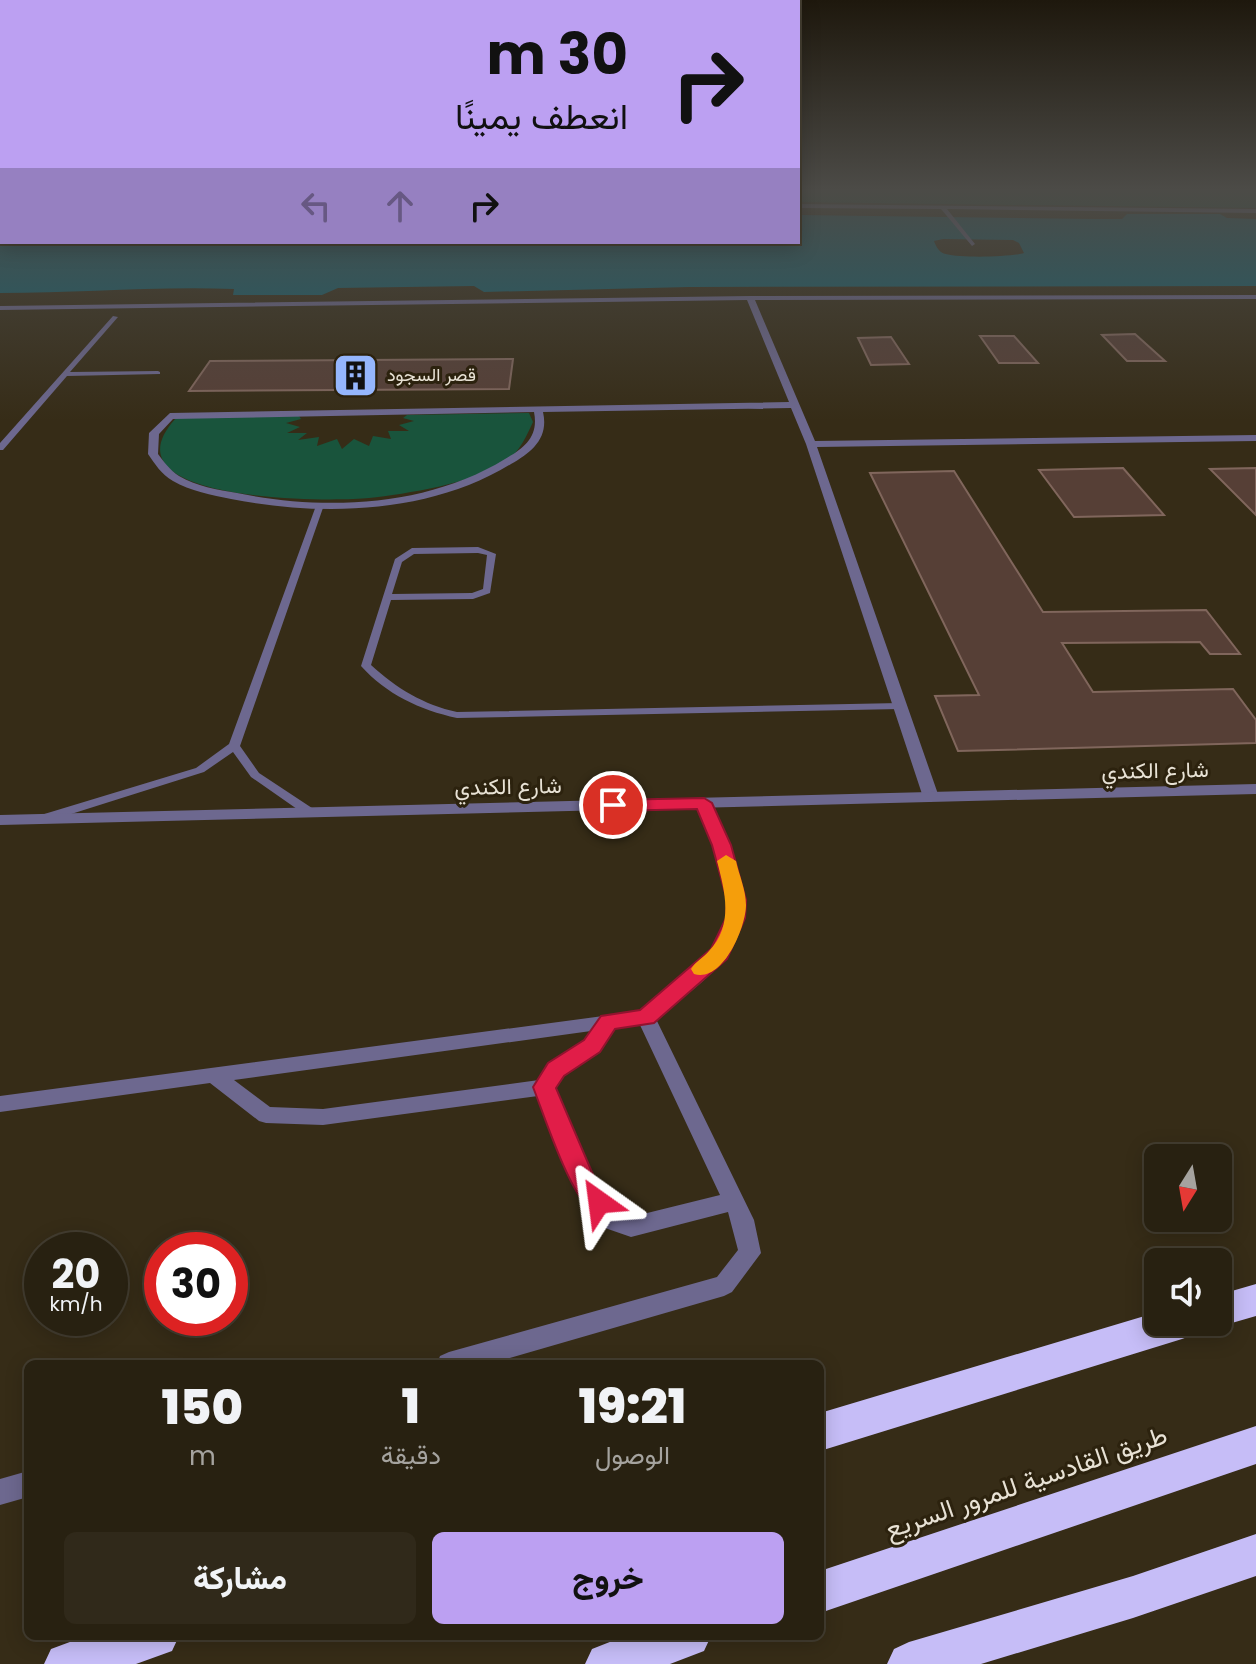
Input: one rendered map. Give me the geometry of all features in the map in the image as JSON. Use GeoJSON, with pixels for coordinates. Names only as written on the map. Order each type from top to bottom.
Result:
{"type":"FeatureCollection","features":[{"type":"Feature","properties":{"kind":"highway"},"geometry":{"type":"LineString","coordinates":[[1232,1307],[1256,1300]]}},
{"type":"Feature","properties":{"kind":"highway"},"geometry":{"type":"LineString","coordinates":[[824,1431],[1144,1333]]}},
{"type":"Feature","properties":{"kind":"highway","name":"طريق القادسية للمرور السريع"},"geometry":{"type":"LineString","coordinates":[[824,1591],[1256,1445]]}},
{"type":"Feature","properties":{"kind":"highway"},"geometry":{"type":"LineString","coordinates":[[909,1664],[1133,1597],[1256,1555]]}},
{"type":"Feature","properties":{"kind":"highway"},"geometry":{"type":"LineString","coordinates":[[66,1664],[144,1640]]}},
{"type":"Feature","properties":{"kind":"highway"},"geometry":{"type":"LineString","coordinates":[[607,1664],[677,1640]]}},
{"type":"Feature","properties":{"kind":"street"},"geometry":{"type":"LineString","coordinates":[[0,308],[750,298],[1256,297]]}},
{"type":"Feature","properties":{"kind":"street"},"geometry":{"type":"LineString","coordinates":[[750,298],[811,444],[931,797]]}},
{"type":"Feature","properties":{"kind":"street"},"geometry":{"type":"LineString","coordinates":[[538,409],[541,428],[530,447],[506,465],[479,478],[391,501],[320,505],[250,501],[169,474],[153,454],[154,433],[170,416],[538,409],[793,405]]}},
{"type":"Feature","properties":{"kind":"street"},"geometry":{"type":"LineString","coordinates":[[811,444],[1256,438]]}},
{"type":"Feature","properties":{"kind":"street","name":"شارع الكندي"},"geometry":{"type":"LineString","coordinates":[[0,820],[1256,789]]}},
{"type":"Feature","properties":{"kind":"street"},"geometry":{"type":"LineString","coordinates":[[0,1104],[646,1017],[720,954],[736,918],[737,900],[733,884],[722,845],[704,803]]}},
{"type":"Feature","properties":{"kind":"street"},"geometry":{"type":"LineString","coordinates":[[463,1360],[724,1285],[750,1253],[743,1220],[646,1017]]}},
{"type":"Feature","properties":{"kind":"street"},"geometry":{"type":"LineString","coordinates":[[545,1087],[556,1069],[592,1046],[608,1022]]}},
{"type":"Feature","properties":{"kind":"street"},"geometry":{"type":"LineString","coordinates":[[213,1075],[266,1115],[309,1116],[545,1087]]}},
{"type":"Feature","properties":{"kind":"street"},"geometry":{"type":"LineString","coordinates":[[545,1087],[584,1183],[613,1221],[631,1227],[734,1201]]}},
{"type":"Feature","properties":{"kind":"street"},"geometry":{"type":"LineString","coordinates":[[0,1492],[24,1485]]}},
{"type":"Feature","properties":{"kind":"lane"},"geometry":{"type":"LineString","coordinates":[[0,448],[115,317]]}},
{"type":"Feature","properties":{"kind":"lane"},"geometry":{"type":"LineString","coordinates":[[65,374],[158,373]]}},
{"type":"Feature","properties":{"kind":"lane"},"geometry":{"type":"LineString","coordinates":[[41,819],[200,770],[234,746],[320,505]]}},
{"type":"Feature","properties":{"kind":"lane"},"geometry":{"type":"LineString","coordinates":[[388,597],[473,596],[487,591],[492,554],[478,550],[412,551],[398,561],[366,666],[385,685],[434,711],[457,715],[900,706]]}},
{"type":"Feature","properties":{"kind":"lane"},"geometry":{"type":"LineString","coordinates":[[234,746],[255,775],[311,813]]}},
{"type":"Feature","properties":{"kind":"green space"},"geometry":{"type":"Polygon","coordinates":[[[529,413],[533,422],[522,444],[510,458],[492,469],[440,486],[369,498],[270,497],[229,491],[193,482],[168,467],[160,446],[176,418],[299,416],[301,419],[286,423],[300,427],[287,433],[307,433],[298,440],[319,437],[317,446],[337,439],[342,449],[354,439],[369,446],[373,436],[391,439],[388,431],[409,431],[399,425],[414,421],[403,418],[407,415],[529,413]]]}},
{"type":"Feature","properties":{"kind":"water"},"geometry":{"type":"Polygon","coordinates":[[[0,266],[1256,266],[1256,286],[689,287],[484,292],[474,286],[338,288],[322,295],[233,295],[234,289],[0,293],[0,266]]]}},
{"type":"Feature","properties":{"kind":"building"},"geometry":{"type":"Polygon","coordinates":[[[1135,334],[1165,361],[1127,361],[1102,335],[1135,334]]]}},
{"type":"Feature","properties":{"kind":"building"},"geometry":{"type":"Polygon","coordinates":[[[980,336],[1014,336],[1038,363],[999,363],[980,336]]]}},
{"type":"Feature","properties":{"kind":"building"},"geometry":{"type":"Polygon","coordinates":[[[891,337],[909,364],[871,365],[858,338],[891,337]]]}},
{"type":"Feature","properties":{"kind":"building","name":"قصر السجود"},"geometry":{"type":"Polygon","coordinates":[[[513,359],[509,389],[189,391],[210,361],[513,359]]]}},
{"type":"Feature","properties":{"kind":"building"},"geometry":{"type":"Polygon","coordinates":[[[1123,468],[1164,515],[1074,517],[1039,470],[1123,468]]]}},
{"type":"Feature","properties":{"kind":"building"},"geometry":{"type":"Polygon","coordinates":[[[1256,468],[1256,515],[1210,469],[1256,468]]]}},
{"type":"Feature","properties":{"kind":"building"},"geometry":{"type":"Polygon","coordinates":[[[954,471],[1043,612],[1206,610],[1240,654],[1210,654],[1200,642],[1062,643],[1093,692],[1233,689],[1256,720],[1256,743],[958,751],[935,696],[979,695],[870,473],[954,471]]]}},
{"type":"Feature","properties":{"kind":"slow traffic"},"geometry":{"type":"LineString","coordinates":[[702,969],[720,954],[736,918],[737,900],[726,861]]}},
{"type":"Feature","properties":{"kind":"place","name":"قصر السجود"},"geometry":{"type":"Point","coordinates":[356,375]}},
{"type":"Feature","properties":{"kind":"route"},"geometry":{"type":"LineString","coordinates":[[599,1202],[584,1183],[545,1087],[556,1069],[592,1046],[608,1022],[646,1017],[720,954],[736,918],[737,900],[722,845],[704,803],[613,805]]}}]}
